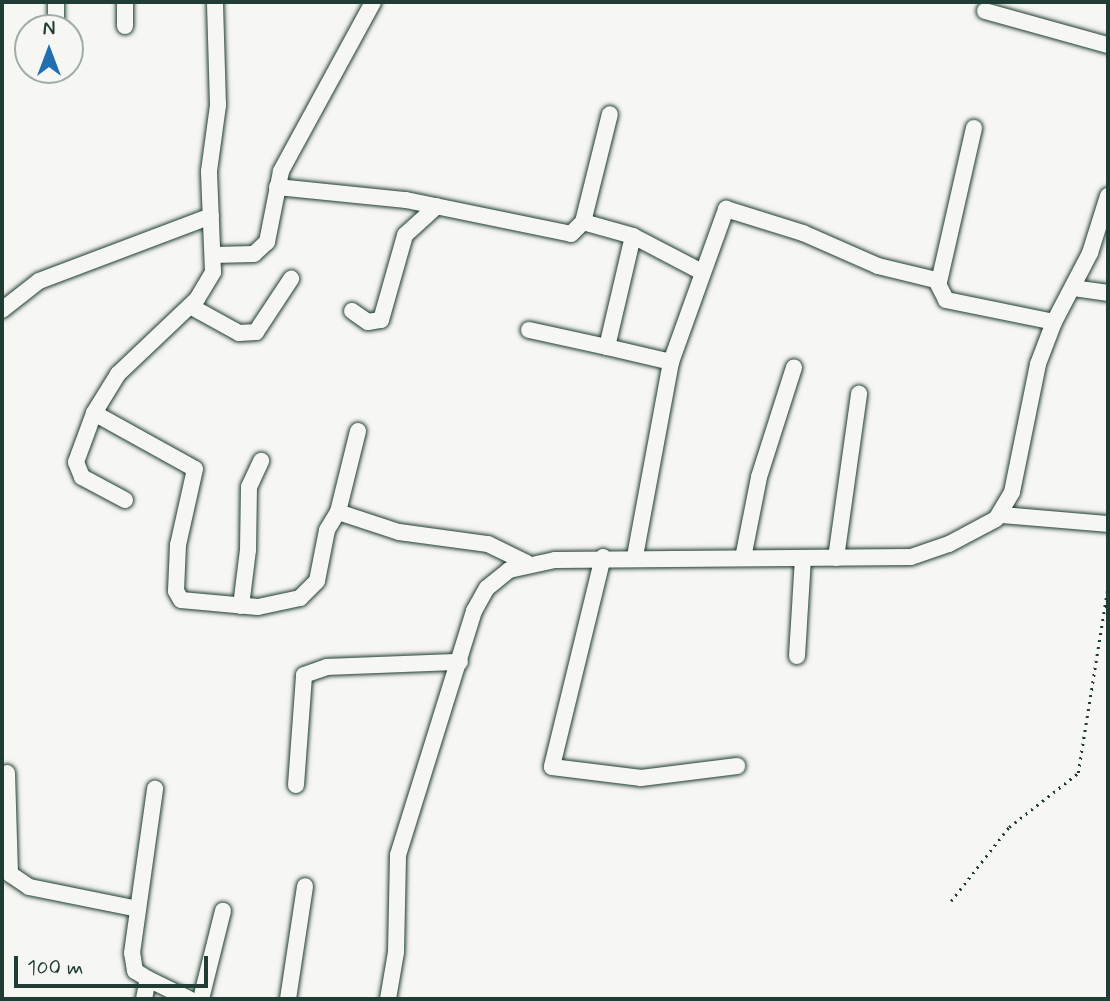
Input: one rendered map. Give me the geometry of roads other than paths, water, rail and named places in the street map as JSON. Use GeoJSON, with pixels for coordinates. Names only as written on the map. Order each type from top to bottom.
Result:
{"type":"FeatureCollection","features":[{"type":"Feature","properties":{"kind":"street"},"geometry":{"type":"LineString","coordinates":[[125,2],[125,26]]}},
{"type":"Feature","properties":{"kind":"street"},"geometry":{"type":"LineString","coordinates":[[125,500],[77,470],[78,449],[94,413],[118,374],[190,306],[209,281],[213,255],[209,171],[218,117],[215,2]]}},
{"type":"Feature","properties":{"kind":"street"},"geometry":{"type":"LineString","coordinates":[[213,255],[261,251],[267,242],[281,171],[373,2]]}},
{"type":"Feature","properties":{"kind":"street"},"geometry":{"type":"LineString","coordinates":[[985,11],[1108,45]]}},
{"type":"Feature","properties":{"kind":"street"},"geometry":{"type":"LineString","coordinates":[[277,187],[437,206],[561,234],[577,232],[583,222],[610,114]]}},
{"type":"Feature","properties":{"kind":"street"},"geometry":{"type":"LineString","coordinates":[[974,128],[939,282],[946,300],[1054,322]]}},
{"type":"Feature","properties":{"kind":"street"},"geometry":{"type":"LineString","coordinates":[[1001,515],[1012,492],[1035,374],[1054,322],[1097,237],[1108,197]]}},
{"type":"Feature","properties":{"kind":"street"},"geometry":{"type":"LineString","coordinates":[[352,311],[368,322],[381,320],[405,235],[437,206]]}},
{"type":"Feature","properties":{"kind":"street"},"geometry":{"type":"LineString","coordinates":[[635,556],[671,362],[722,213],[728,209],[803,233],[878,266],[939,282]]}},
{"type":"Feature","properties":{"kind":"street"},"geometry":{"type":"LineString","coordinates":[[2,310],[39,281],[211,216]]}},
{"type":"Feature","properties":{"kind":"street"},"geometry":{"type":"LineString","coordinates":[[583,222],[633,236],[702,272]]}},
{"type":"Feature","properties":{"kind":"street"},"geometry":{"type":"LineString","coordinates":[[607,347],[633,236]]}},
{"type":"Feature","properties":{"kind":"street"},"geometry":{"type":"LineString","coordinates":[[190,306],[239,333],[256,332],[290,279]]}},
{"type":"Feature","properties":{"kind":"street"},"geometry":{"type":"LineString","coordinates":[[1073,288],[1108,293]]}},
{"type":"Feature","properties":{"kind":"street"},"geometry":{"type":"LineString","coordinates":[[529,330],[671,362]]}},
{"type":"Feature","properties":{"kind":"street"},"geometry":{"type":"LineString","coordinates":[[743,558],[778,405],[794,367]]}},
{"type":"Feature","properties":{"kind":"street"},"geometry":{"type":"LineString","coordinates":[[836,558],[859,394]]}},
{"type":"Feature","properties":{"kind":"street"},"geometry":{"type":"LineString","coordinates":[[94,413],[195,469],[178,545],[178,596],[186,602],[241,606],[275,605],[309,591],[320,570],[327,530],[338,512],[358,431]]}},
{"type":"Feature","properties":{"kind":"street"},"geometry":{"type":"LineString","coordinates":[[241,606],[248,550],[248,487],[261,461]]}},
{"type":"Feature","properties":{"kind":"street"},"geometry":{"type":"LineString","coordinates":[[338,512],[399,532],[488,544],[527,563]]}},
{"type":"Feature","properties":{"kind":"street"},"geometry":{"type":"LineString","coordinates":[[388,999],[397,943],[398,855],[474,611],[487,587],[509,570],[527,563],[603,557],[836,558],[923,555],[1001,515],[1108,524]]}},
{"type":"Feature","properties":{"kind":"street"},"geometry":{"type":"LineString","coordinates":[[603,557],[552,767],[641,778],[737,766]]}},
{"type":"Feature","properties":{"kind":"street"},"geometry":{"type":"LineString","coordinates":[[797,656],[803,558]]}},
{"type":"Feature","properties":{"kind":"street"},"geometry":{"type":"LineString","coordinates":[[296,785],[304,675],[327,667],[460,662]]}},
{"type":"Feature","properties":{"kind":"street"},"geometry":{"type":"LineString","coordinates":[[7,773],[10,874],[29,887],[138,909]]}},
{"type":"Feature","properties":{"kind":"street"},"geometry":{"type":"LineString","coordinates":[[155,789],[132,964],[148,979],[189,999]]}},
{"type":"Feature","properties":{"kind":"street"},"geometry":{"type":"LineString","coordinates":[[288,999],[305,886]]}},
{"type":"Feature","properties":{"kind":"street"},"geometry":{"type":"LineString","coordinates":[[201,999],[223,911]]}},
{"type":"Feature","properties":{"kind":"street"},"geometry":{"type":"LineString","coordinates":[[144,999],[148,979]]}}]}
